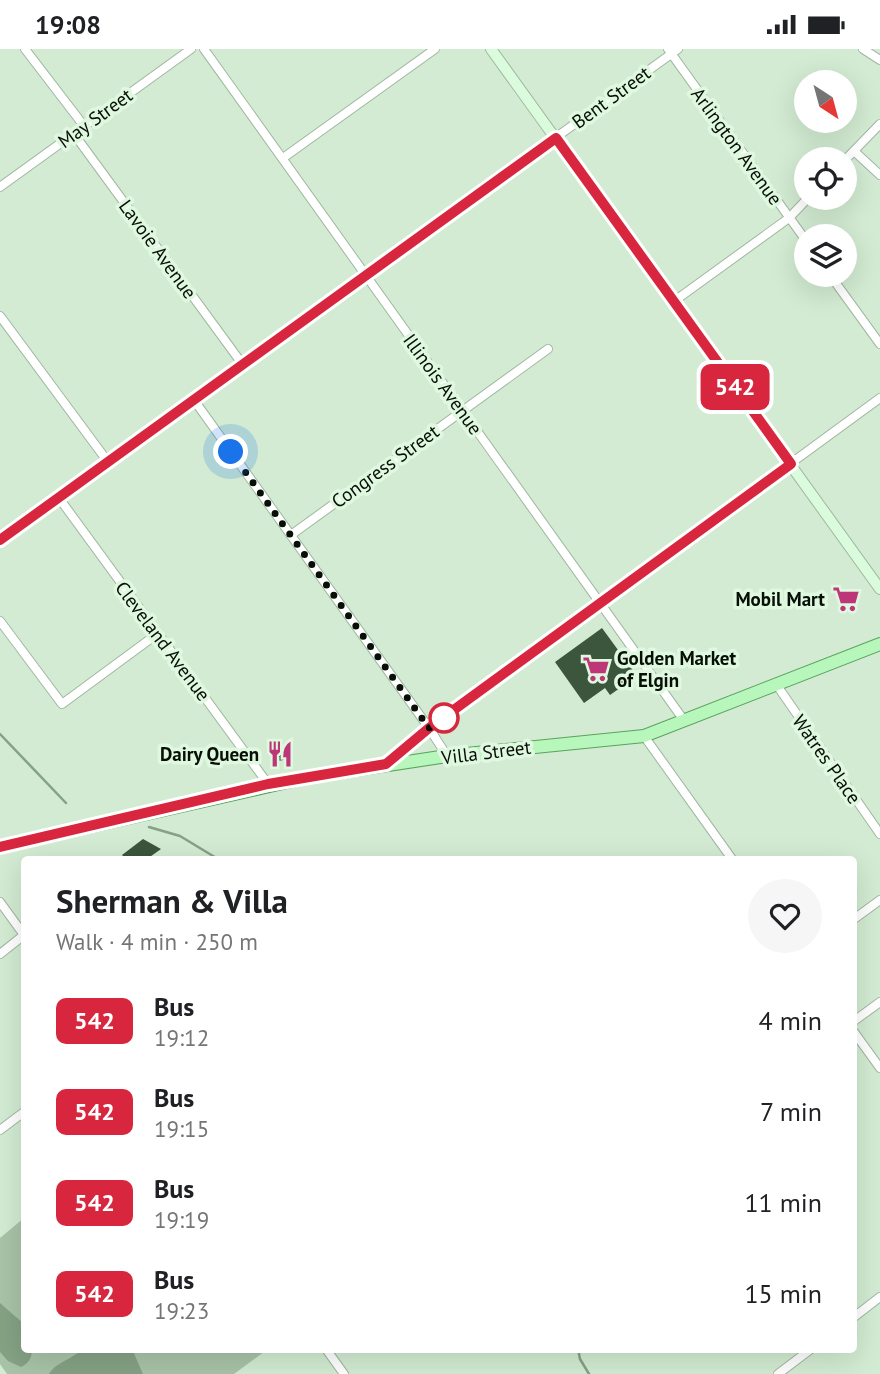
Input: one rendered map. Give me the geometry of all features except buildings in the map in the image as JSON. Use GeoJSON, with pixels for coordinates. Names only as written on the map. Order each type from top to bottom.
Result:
{"type":"FeatureCollection","features":[{"type":"Feature","properties":{"kind":"main road"},"geometry":{"type":"LineString","coordinates":[[491,49],[880,589]]}},
{"type":"Feature","properties":{"kind":"main road","name":"Villa Street"},"geometry":{"type":"LineString","coordinates":[[0,847],[268,784],[386,764],[644,736],[880,644]]}},
{"type":"Feature","properties":{"kind":"street"},"geometry":{"type":"LineString","coordinates":[[25,49],[84,127]]}},
{"type":"Feature","properties":{"kind":"street","name":"May Street"},"geometry":{"type":"LineString","coordinates":[[0,187],[191,49]]}},
{"type":"Feature","properties":{"kind":"street","name":"Illinois Avenue"},"geometry":{"type":"LineString","coordinates":[[204,49],[683,719]]}},
{"type":"Feature","properties":{"kind":"street"},"geometry":{"type":"LineString","coordinates":[[283,158],[435,49]]}},
{"type":"Feature","properties":{"kind":"street"},"geometry":{"type":"LineString","coordinates":[[863,49],[880,60]]}},
{"type":"Feature","properties":{"kind":"street","name":"Bent Street"},"geometry":{"type":"LineString","coordinates":[[0,540],[673,51]]}},
{"type":"Feature","properties":{"kind":"street","name":"Arlington Avenue"},"geometry":{"type":"LineString","coordinates":[[673,51],[794,225]]}},
{"type":"Feature","properties":{"kind":"street"},"geometry":{"type":"LineString","coordinates":[[857,148],[880,124]]}},
{"type":"Feature","properties":{"kind":"street","name":"Lavoie Avenue"},"geometry":{"type":"LineString","coordinates":[[74,134],[243,365]]}},
{"type":"Feature","properties":{"kind":"street"},"geometry":{"type":"LineString","coordinates":[[857,154],[880,175]]}},
{"type":"Feature","properties":{"kind":"street"},"geometry":{"type":"LineString","coordinates":[[673,302],[797,210]]}},
{"type":"Feature","properties":{"kind":"street"},"geometry":{"type":"LineString","coordinates":[[839,287],[880,344]]}},
{"type":"Feature","properties":{"kind":"street"},"geometry":{"type":"LineString","coordinates":[[0,316],[108,462]]}},
{"type":"Feature","properties":{"kind":"street","name":"Congress Street"},"geometry":{"type":"LineString","coordinates":[[291,535],[548,349]]}},
{"type":"Feature","properties":{"kind":"street"},"geometry":{"type":"LineString","coordinates":[[386,764],[429,728],[880,398]]}},
{"type":"Feature","properties":{"kind":"street"},"geometry":{"type":"LineString","coordinates":[[194,400],[447,757]]}},
{"type":"Feature","properties":{"kind":"street","name":"Cleveland Avenue"},"geometry":{"type":"LineString","coordinates":[[58,498],[268,784]]}},
{"type":"Feature","properties":{"kind":"street"},"geometry":{"type":"LineString","coordinates":[[0,621],[62,704],[157,634]]}},
{"type":"Feature","properties":{"kind":"street","name":"Watres Place"},"geometry":{"type":"LineString","coordinates":[[776,684],[880,834]]}},
{"type":"Feature","properties":{"kind":"street"},"geometry":{"type":"LineString","coordinates":[[644,736],[730,856]]}},
{"type":"Feature","properties":{"kind":"street"},"geometry":{"type":"LineString","coordinates":[[857,917],[880,899]]}},
{"type":"Feature","properties":{"kind":"street"},"geometry":{"type":"LineString","coordinates":[[0,902],[21,931]]}},
{"type":"Feature","properties":{"kind":"street"},"geometry":{"type":"LineString","coordinates":[[0,954],[21,937]]}},
{"type":"Feature","properties":{"kind":"street"},"geometry":{"type":"LineString","coordinates":[[857,1019],[880,1002]]}},
{"type":"Feature","properties":{"kind":"street"},"geometry":{"type":"LineString","coordinates":[[857,1036],[880,1067]]}},
{"type":"Feature","properties":{"kind":"street"},"geometry":{"type":"LineString","coordinates":[[0,1130],[21,1114]]}},
{"type":"Feature","properties":{"kind":"street"},"geometry":{"type":"LineString","coordinates":[[857,1315],[880,1297]]}},
{"type":"Feature","properties":{"kind":"street"},"geometry":{"type":"LineString","coordinates":[[329,1353],[344,1374]]}},
{"type":"Feature","properties":{"kind":"street"},"geometry":{"type":"LineString","coordinates":[[778,1374],[806,1353]]}},
{"type":"Feature","properties":{"kind":"shaded area"},"geometry":{"type":"Polygon","coordinates":[[[21,1220],[21,1353],[263,1353],[234,1374],[7,1374],[0,1364],[0,1238],[21,1220]]]}},
{"type":"Feature","properties":{"kind":"shaded area"},"geometry":{"type":"Polygon","coordinates":[[[0,1303],[21,1321],[21,1353],[32,1353],[30,1360],[21,1367],[8,1361],[0,1352],[0,1303]]]}},
{"type":"Feature","properties":{"kind":"shaded area"},"geometry":{"type":"Polygon","coordinates":[[[78,1353],[134,1353],[143,1374],[49,1374],[55,1367],[78,1353]]]}},
{"type":"Feature","properties":{"kind":"waterway"},"geometry":{"type":"LineString","coordinates":[[0,734],[66,803]]}},
{"type":"Feature","properties":{"kind":"waterway"},"geometry":{"type":"LineString","coordinates":[[149,827],[180,836],[213,856]]}},
{"type":"Feature","properties":{"kind":"waterway"},"geometry":{"type":"LineString","coordinates":[[579,1353],[589,1374]]}},
{"type":"Feature","properties":{"kind":"bus line","name":"542"},"geometry":{"type":"LineString","coordinates":[[0,540],[556,138],[791,464],[429,728],[386,764],[268,784],[0,847]]}},
{"type":"Feature","properties":{"kind":"place","name":"Mobil Mart"},"geometry":{"type":"Point","coordinates":[846,599]}},
{"type":"Feature","properties":{"kind":"place","name":"Golden Market of Elgin"},"geometry":{"type":"Point","coordinates":[596,669]}},
{"type":"Feature","properties":{"kind":"place","name":"Dairy Queen"},"geometry":{"type":"Point","coordinates":[280,754]}},
{"type":"Feature","properties":{"kind":"route"},"geometry":{"type":"LineString","coordinates":[[231,452],[429,728],[444,718]]}}]}
